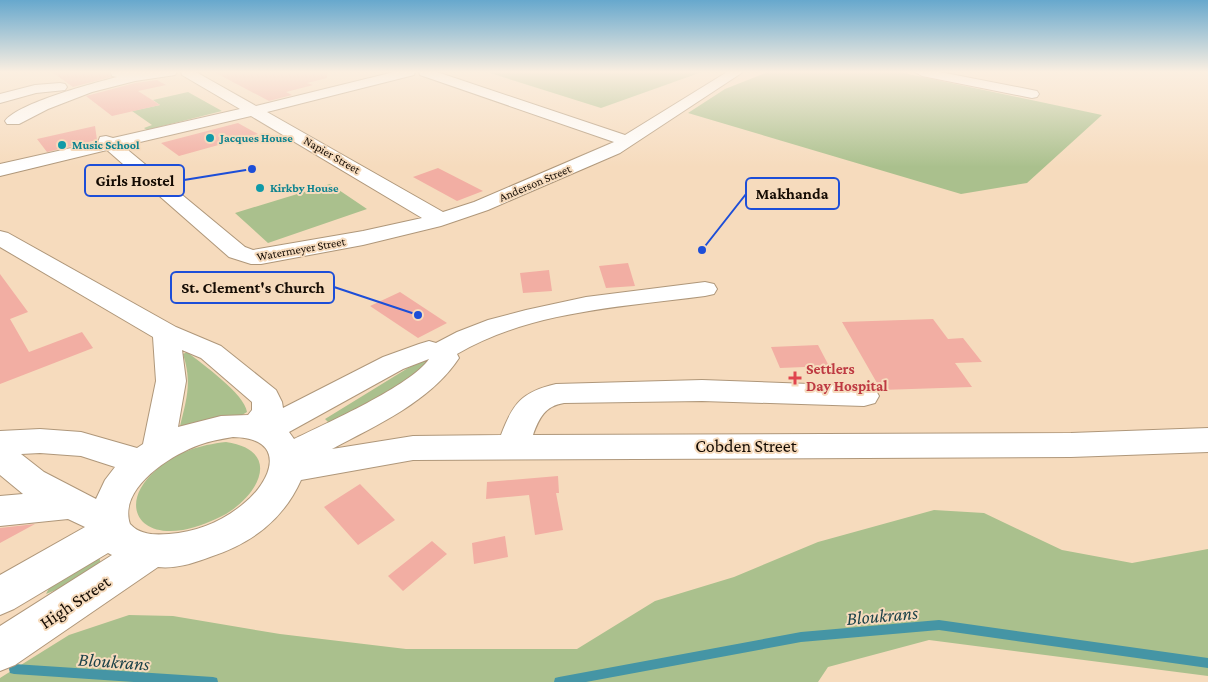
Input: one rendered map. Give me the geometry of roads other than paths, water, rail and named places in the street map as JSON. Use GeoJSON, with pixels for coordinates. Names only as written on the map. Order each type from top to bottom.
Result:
{"type":"FeatureCollection","features":[{"type":"Feature","properties":{"kind":"street"},"geometry":{"type":"LineString","coordinates":[[0,134],[29,104]]}},
{"type":"Feature","properties":{"kind":"street"},"geometry":{"type":"LineString","coordinates":[[13,121],[46,104]]}},
{"type":"Feature","properties":{"kind":"street","name":"Napier Street"},"geometry":{"type":"LineString","coordinates":[[241,104],[441,220]]}},
{"type":"Feature","properties":{"kind":"street"},"geometry":{"type":"LineString","coordinates":[[0,170],[107,142],[282,104]]}},
{"type":"Feature","properties":{"kind":"street"},"geometry":{"type":"LineString","coordinates":[[519,104],[628,141]]}},
{"type":"Feature","properties":{"kind":"street","name":"Anderson Street"},"geometry":{"type":"LineString","coordinates":[[441,220],[481,206],[605,153],[628,141],[686,104]]}},
{"type":"Feature","properties":{"kind":"street","name":"Watermeyer Street"},"geometry":{"type":"LineString","coordinates":[[107,142],[237,252],[251,257],[354,240],[441,220]]}},
{"type":"Feature","properties":{"kind":"street"},"geometry":{"type":"LineString","coordinates":[[0,238],[166,333],[211,352],[265,397],[269,407],[260,429]]}},
{"type":"Feature","properties":{"kind":"street"},"geometry":{"type":"LineString","coordinates":[[260,429],[393,364],[424,352],[440,352],[469,336],[516,320],[593,304],[705,289]]}},
{"type":"Feature","properties":{"kind":"street"},"geometry":{"type":"LineString","coordinates":[[150,456],[171,381],[166,333]]}},
{"type":"Feature","properties":{"kind":"street"},"geometry":{"type":"LineString","coordinates":[[287,463],[426,381],[442,366],[445,358],[440,352]]}},
{"type":"Feature","properties":{"kind":"street"},"geometry":{"type":"LineString","coordinates":[[513,447],[530,406],[541,399],[558,394],[632,391],[779,392],[864,396]]}},
{"type":"Feature","properties":{"kind":"street"},"geometry":{"type":"LineString","coordinates":[[110,526],[111,502],[123,481],[150,456],[183,437],[209,429],[233,426],[260,429],[276,437],[283,446],[287,463],[279,489],[262,509],[238,528],[209,542],[178,551],[149,552],[126,545],[110,526],[36,483],[3,454],[40,441],[81,444],[150,456]]}},
{"type":"Feature","properties":{"kind":"street","name":"Cobden Street"},"geometry":{"type":"LineString","coordinates":[[287,463],[413,448],[1071,445],[1208,440]]}},
{"type":"Feature","properties":{"kind":"street"},"geometry":{"type":"LineString","coordinates":[[0,511],[70,504]]}},
{"type":"Feature","properties":{"kind":"street"},"geometry":{"type":"LineString","coordinates":[[0,596],[110,526]]}},
{"type":"Feature","properties":{"kind":"street","name":"High Street"},"geometry":{"type":"LineString","coordinates":[[0,650],[149,552]]}},
{"type":"Feature","properties":{"kind":"waterway","name":"Bloukrans"},"geometry":{"type":"LineString","coordinates":[[559,682],[801,637],[939,625],[1208,663]]}},
{"type":"Feature","properties":{"kind":"waterway","name":"Bloukrans"},"geometry":{"type":"LineString","coordinates":[[14,669],[213,682]]}},
{"type":"Feature","properties":{"kind":"place","name":"Jacques House"},"geometry":{"type":"Point","coordinates":[210,138]}},
{"type":"Feature","properties":{"kind":"place","name":"Music School"},"geometry":{"type":"Point","coordinates":[62,145]}},
{"type":"Feature","properties":{"kind":"place","name":"Girls Hostel"},"geometry":{"type":"Point","coordinates":[252,169]}},
{"type":"Feature","properties":{"kind":"place","name":"Kirkby House"},"geometry":{"type":"Point","coordinates":[260,188]}},
{"type":"Feature","properties":{"kind":"place","name":"Makhanda"},"geometry":{"type":"Point","coordinates":[702,250]}},
{"type":"Feature","properties":{"kind":"place","name":"St. Clement's Church"},"geometry":{"type":"Point","coordinates":[418,315]}},
{"type":"Feature","properties":{"kind":"place","name":"Settlers Day Hospital"},"geometry":{"type":"Point","coordinates":[795,378]}}]}
